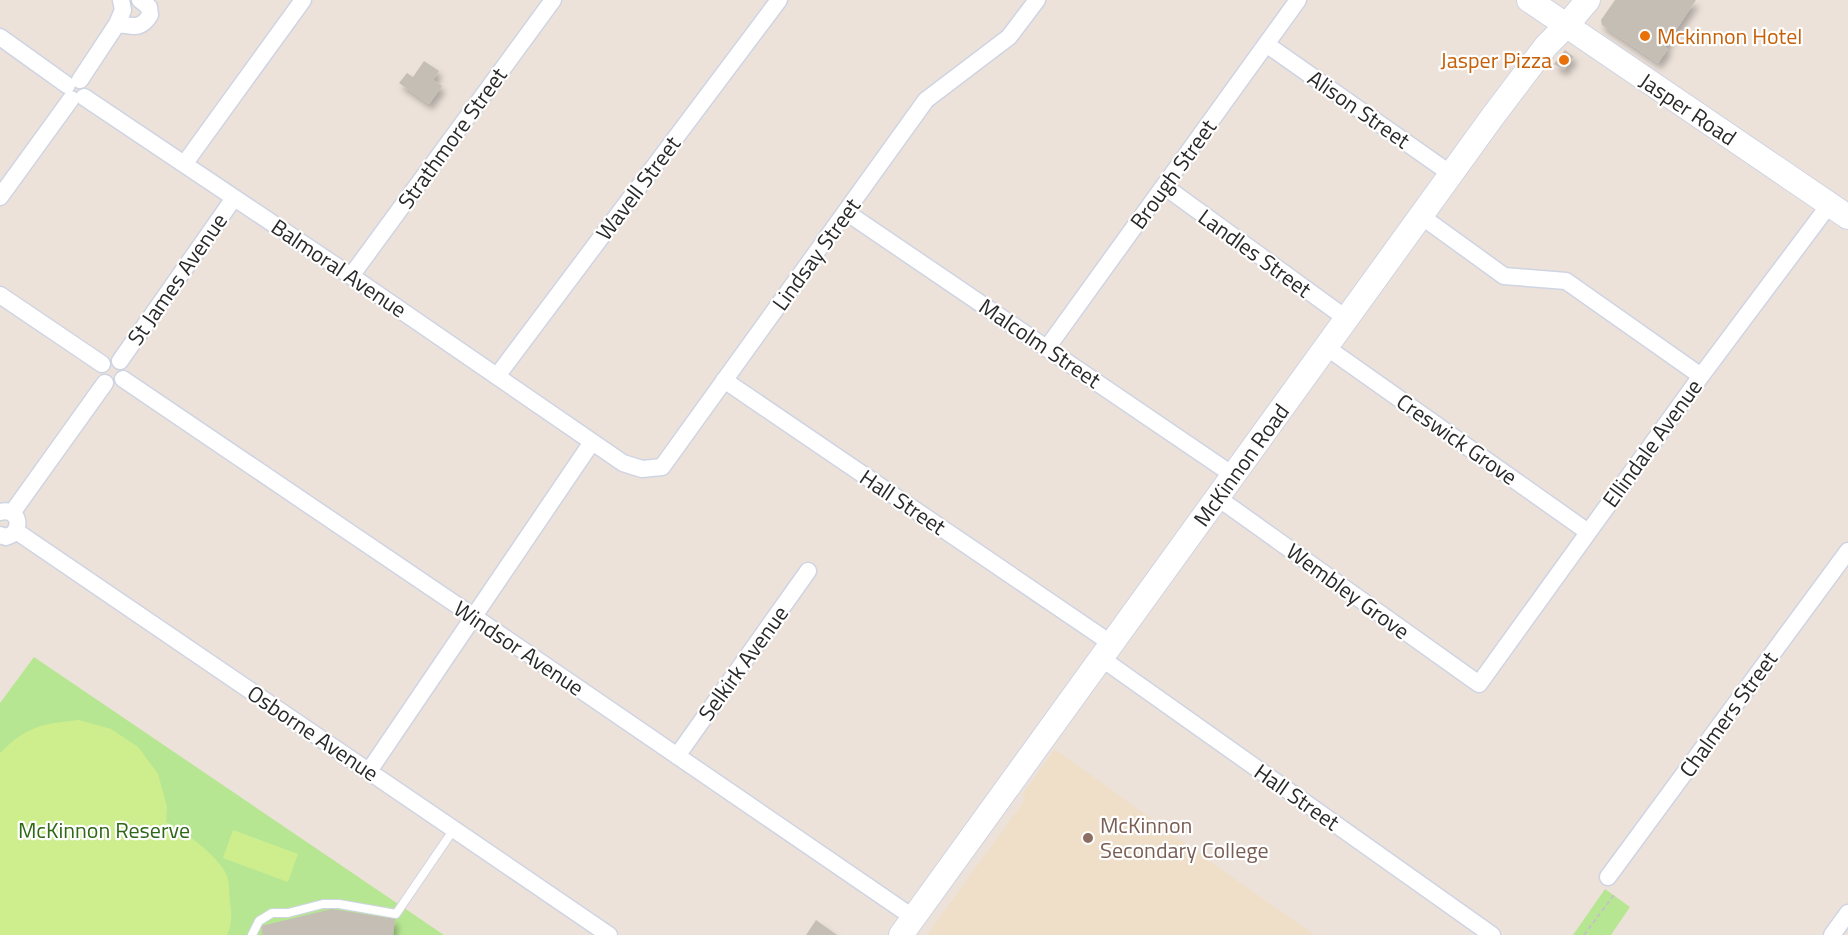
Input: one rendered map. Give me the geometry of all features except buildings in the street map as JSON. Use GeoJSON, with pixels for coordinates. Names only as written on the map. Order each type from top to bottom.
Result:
{"type":"FeatureCollection","features":[{"type":"Feature","properties":{"kind":"street"},"geometry":{"type":"LineString","coordinates":[[0,197],[75,90],[117,24],[123,10],[121,0]]}},
{"type":"Feature","properties":{"kind":"street"},"geometry":{"type":"LineString","coordinates":[[117,24],[136,27],[146,23],[150,15],[149,7],[140,0]]}},
{"type":"Feature","properties":{"kind":"street"},"geometry":{"type":"LineString","coordinates":[[185,164],[303,0]]}},
{"type":"Feature","properties":{"kind":"street","name":"Strathmore Street"},"geometry":{"type":"LineString","coordinates":[[351,276],[553,0]]}},
{"type":"Feature","properties":{"kind":"street","name":"Wavell Street"},"geometry":{"type":"LineString","coordinates":[[497,376],[779,0]]}},
{"type":"Feature","properties":{"kind":"street","name":"Lindsay Street"},"geometry":{"type":"LineString","coordinates":[[592,442],[623,464],[642,469],[662,467],[926,100],[1009,38],[1037,0]]}},
{"type":"Feature","properties":{"kind":"street","name":"Brough Street"},"geometry":{"type":"LineString","coordinates":[[1047,348],[1298,0]]}},
{"type":"Feature","properties":{"kind":"street","name":"Jasper Road"},"geometry":{"type":"LineString","coordinates":[[1529,0],[1843,213]]}},
{"type":"Feature","properties":{"kind":"street","name":"McKinnon Road"},"geometry":{"type":"LineString","coordinates":[[907,926],[1451,174],[1546,46],[1588,0]]}},
{"type":"Feature","properties":{"kind":"street","name":"Balmoral Avenue"},"geometry":{"type":"LineString","coordinates":[[0,37],[592,442]]}},
{"type":"Feature","properties":{"kind":"street","name":"Alison Street"},"geometry":{"type":"LineString","coordinates":[[1266,44],[1451,174]]}},
{"type":"Feature","properties":{"kind":"street","name":"Landles Street"},"geometry":{"type":"LineString","coordinates":[[1164,186],[1347,319]]}},
{"type":"Feature","properties":{"kind":"street","name":"St James Avenue"},"geometry":{"type":"LineString","coordinates":[[120,361],[234,198]]}},
{"type":"Feature","properties":{"kind":"street","name":"Malcolm Street"},"geometry":{"type":"LineString","coordinates":[[846,212],[1233,475]]}},
{"type":"Feature","properties":{"kind":"street","name":"Ellindale Avenue"},"geometry":{"type":"LineString","coordinates":[[1479,684],[1701,376],[1843,213]]}},
{"type":"Feature","properties":{"kind":"street"},"geometry":{"type":"LineString","coordinates":[[1421,216],[1504,276],[1566,281],[1701,376]]}},
{"type":"Feature","properties":{"kind":"street"},"geometry":{"type":"LineString","coordinates":[[0,295],[102,364]]}},
{"type":"Feature","properties":{"kind":"street","name":"Creswick Grove"},"geometry":{"type":"LineString","coordinates":[[1326,347],[1588,532]]}},
{"type":"Feature","properties":{"kind":"street"},"geometry":{"type":"LineString","coordinates":[[108,359],[120,361],[125,368],[125,376],[117,384],[105,382],[99,372],[102,364],[108,359]]}},
{"type":"Feature","properties":{"kind":"street","name":"Windsor Avenue"},"geometry":{"type":"LineString","coordinates":[[123,379],[677,756],[907,926]]}},
{"type":"Feature","properties":{"kind":"street","name":"Hall Street"},"geometry":{"type":"LineString","coordinates":[[724,380],[1106,651],[1492,935]]}},
{"type":"Feature","properties":{"kind":"street"},"geometry":{"type":"LineString","coordinates":[[8,533],[19,524],[18,519],[6,512],[105,382]]}},
{"type":"Feature","properties":{"kind":"street"},"geometry":{"type":"LineString","coordinates":[[369,771],[592,442]]}},
{"type":"Feature","properties":{"kind":"street","name":"Wembley Grove"},"geometry":{"type":"LineString","coordinates":[[1218,498],[1479,684]]}},
{"type":"Feature","properties":{"kind":"street","name":"Osborne Avenue"},"geometry":{"type":"LineString","coordinates":[[8,533],[369,771],[609,935]]}},
{"type":"Feature","properties":{"kind":"street","name":"Chalmers Street"},"geometry":{"type":"LineString","coordinates":[[1608,877],[1848,551]]}},
{"type":"Feature","properties":{"kind":"street","name":"Selkirk Avenue"},"geometry":{"type":"LineString","coordinates":[[677,756],[808,571]]}},
{"type":"Feature","properties":{"kind":"street"},"geometry":{"type":"LineString","coordinates":[[1832,935],[1848,913]]}},
{"type":"Feature","properties":{"kind":"lane"},"geometry":{"type":"LineString","coordinates":[[252,935],[259,921],[272,913],[288,913],[323,904],[396,914],[454,829]]}},
{"type":"Feature","properties":{"kind":"path"},"geometry":{"type":"LineString","coordinates":[[1584,935],[1614,895]]}},
{"type":"Feature","properties":{"kind":"shaded area","name":"McKinnon Secondary College"},"geometry":{"type":"Polygon","coordinates":[[[1055,749],[1315,935],[927,935],[1026,798],[1022,795],[1055,749]]]}},
{"type":"Feature","properties":{"kind":"green space","name":"McKinnon Reserve"},"geometry":{"type":"Polygon","coordinates":[[[34,657],[444,935],[0,935],[0,703],[34,657]]]}},
{"type":"Feature","properties":{"kind":"green space"},"geometry":{"type":"Polygon","coordinates":[[[79,720],[111,729],[138,747],[158,774],[167,807],[166,822],[200,845],[216,860],[226,874],[231,915],[227,935],[0,935],[0,753],[19,737],[36,728],[79,720]]]}},
{"type":"Feature","properties":{"kind":"green space"},"geometry":{"type":"Polygon","coordinates":[[[233,830],[298,854],[288,882],[223,858],[233,830]]]}},
{"type":"Feature","properties":{"kind":"green space"},"geometry":{"type":"Polygon","coordinates":[[[1605,889],[1630,907],[1611,935],[1573,935],[1605,889]]]}},
{"type":"Feature","properties":{"kind":"place","name":"Mckinnon Hotel"},"geometry":{"type":"Point","coordinates":[1645,36]}},
{"type":"Feature","properties":{"kind":"place","name":"Jasper Pizza"},"geometry":{"type":"Point","coordinates":[1564,60]}},
{"type":"Feature","properties":{"kind":"place","name":"McKinnon Secondary College"},"geometry":{"type":"Point","coordinates":[1088,838]}}]}
